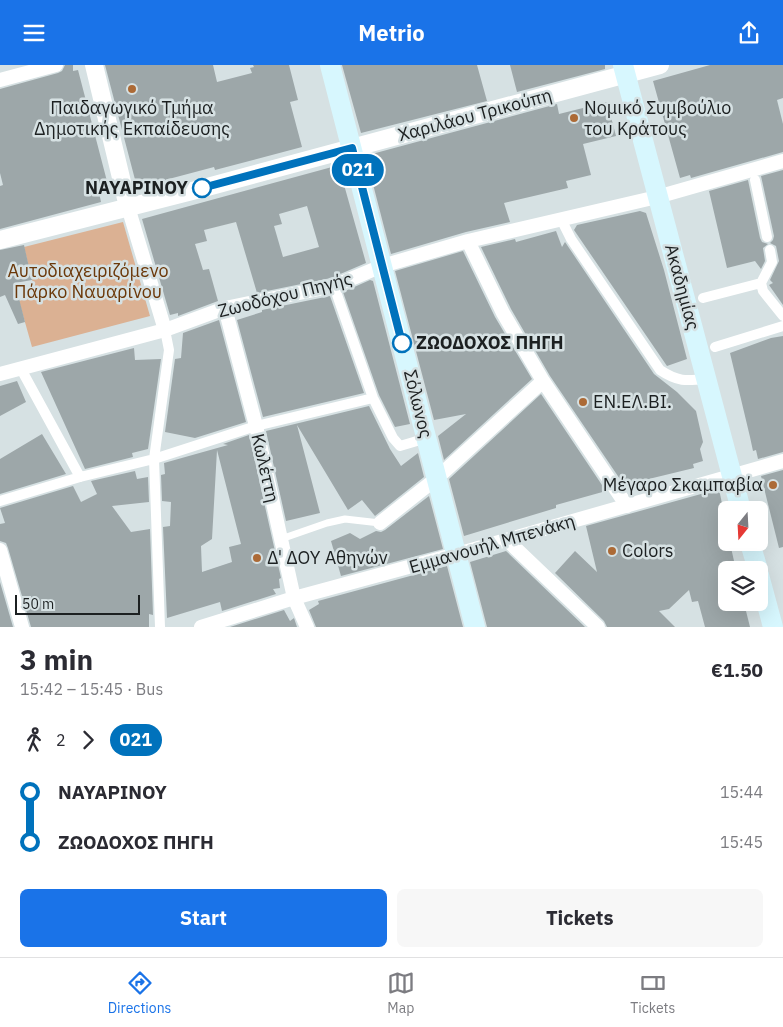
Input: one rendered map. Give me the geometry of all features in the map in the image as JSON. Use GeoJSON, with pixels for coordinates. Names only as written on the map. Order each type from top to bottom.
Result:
{"type":"FeatureCollection","features":[{"type":"Feature","properties":{"kind":"main road","name":"Σόλωνος"},"geometry":{"type":"LineString","coordinates":[[330,65],[475,627]]}},
{"type":"Feature","properties":{"kind":"main road","name":"Ακαδημίας"},"geometry":{"type":"LineString","coordinates":[[624,70],[739,501]]}},
{"type":"Feature","properties":{"kind":"main road"},"geometry":{"type":"LineString","coordinates":[[768,608],[773,627]]}},
{"type":"Feature","properties":{"kind":"street"},"geometry":{"type":"LineString","coordinates":[[0,80],[56,65]]}},
{"type":"Feature","properties":{"kind":"street"},"geometry":{"type":"LineString","coordinates":[[94,65],[128,207],[165,331],[169,351],[154,459],[160,627]]}},
{"type":"Feature","properties":{"kind":"street","name":"Χαριλάου Τρικούπη"},"geometry":{"type":"LineString","coordinates":[[0,240],[352,148],[624,70],[660,65]]}},
{"type":"Feature","properties":{"kind":"street","name":"Ζωοδόχου Πηγής"},"geometry":{"type":"LineString","coordinates":[[0,374],[165,331],[225,308],[334,286],[382,266],[468,241],[658,197],[783,161]]}},
{"type":"Feature","properties":{"kind":"street"},"geometry":{"type":"LineString","coordinates":[[755,180],[767,237]]}},
{"type":"Feature","properties":{"kind":"street"},"geometry":{"type":"LineString","coordinates":[[561,219],[571,239],[660,370],[672,378],[687,381],[706,379]]}},
{"type":"Feature","properties":{"kind":"street"},"geometry":{"type":"LineString","coordinates":[[468,241],[503,313],[543,381],[627,505]]}},
{"type":"Feature","properties":{"kind":"street"},"geometry":{"type":"LineString","coordinates":[[770,251],[772,262],[761,283],[763,291],[783,316]]}},
{"type":"Feature","properties":{"kind":"street"},"geometry":{"type":"LineString","coordinates":[[703,298],[761,283]]}},
{"type":"Feature","properties":{"kind":"street"},"geometry":{"type":"LineString","coordinates":[[334,286],[373,398],[393,438],[400,446],[426,438]]}},
{"type":"Feature","properties":{"kind":"street","name":"Κωλέττη"},"geometry":{"type":"LineString","coordinates":[[225,308],[256,426],[294,598],[307,627]]}},
{"type":"Feature","properties":{"kind":"street"},"geometry":{"type":"LineString","coordinates":[[715,347],[783,326]]}},
{"type":"Feature","properties":{"kind":"street"},"geometry":{"type":"LineString","coordinates":[[21,369],[80,477]]}},
{"type":"Feature","properties":{"kind":"street"},"geometry":{"type":"LineString","coordinates":[[380,523],[437,478],[543,381]]}},
{"type":"Feature","properties":{"kind":"street"},"geometry":{"type":"LineString","coordinates":[[0,501],[80,477],[154,459],[256,426],[373,398]]}},
{"type":"Feature","properties":{"kind":"street","name":"Εμμανουήλ Μπενάκη"},"geometry":{"type":"LineString","coordinates":[[201,627],[294,598],[507,540],[783,461]]}},
{"type":"Feature","properties":{"kind":"street"},"geometry":{"type":"LineString","coordinates":[[507,540],[598,627]]}},
{"type":"Feature","properties":{"kind":"street"},"geometry":{"type":"LineString","coordinates":[[0,550],[22,627]]}},
{"type":"Feature","properties":{"kind":"lane"},"geometry":{"type":"LineString","coordinates":[[282,539],[344,519],[380,523]]}},
{"type":"Feature","properties":{"kind":"green space","name":"Αυτοδιαχειριζόμενο Πάρκο Ναυαρίνου"},"geometry":{"type":"Polygon","coordinates":[[[123,222],[150,316],[32,347],[19,301],[36,296],[24,247],[123,222]]]}},
{"type":"Feature","properties":{"kind":"building"},"geometry":{"type":"Polygon","coordinates":[[[65,65],[73,65],[73,71],[78,70],[109,189],[99,192],[101,202],[0,229],[0,186],[3,185],[0,173],[0,89],[58,73],[62,71],[65,65]]]}},
{"type":"Feature","properties":{"kind":"building"},"geometry":{"type":"Polygon","coordinates":[[[105,65],[213,65],[217,82],[252,73],[250,68],[254,67],[253,65],[289,65],[298,100],[290,102],[302,147],[215,170],[214,167],[165,180],[166,184],[138,191],[105,65]]]}},
{"type":"Feature","properties":{"kind":"building"},"geometry":{"type":"Polygon","coordinates":[[[342,65],[477,65],[487,101],[361,133],[342,65]]]}},
{"type":"Feature","properties":{"kind":"building"},"geometry":{"type":"Polygon","coordinates":[[[510,65],[605,65],[605,69],[517,92],[510,65]]]}},
{"type":"Feature","properties":{"kind":"building"},"geometry":{"type":"Polygon","coordinates":[[[710,65],[783,65],[783,98],[777,100],[783,124],[783,152],[691,178],[690,175],[680,178],[653,81],[710,65]]]}},
{"type":"Feature","properties":{"kind":"building"},"geometry":{"type":"Polygon","coordinates":[[[607,102],[616,136],[583,144],[591,175],[566,181],[568,188],[504,203],[510,222],[466,232],[391,254],[367,161],[374,158],[372,154],[557,104],[559,114],[607,102]]]}},
{"type":"Feature","properties":{"kind":"building"},"geometry":{"type":"Polygon","coordinates":[[[332,167],[334,176],[341,174],[366,263],[331,278],[257,293],[236,222],[204,230],[207,241],[195,244],[203,270],[209,269],[218,301],[178,316],[178,313],[170,315],[142,219],[332,167]],[[307,206],[279,214],[282,224],[274,226],[283,257],[319,247],[307,206]]]}},
{"type":"Feature","properties":{"kind":"building"},"geometry":{"type":"Polygon","coordinates":[[[783,170],[783,305],[769,285],[773,283],[770,280],[779,261],[776,246],[770,243],[774,236],[761,176],[783,170]]]}},
{"type":"Feature","properties":{"kind":"building"},"geometry":{"type":"Polygon","coordinates":[[[748,180],[760,238],[762,242],[768,244],[763,248],[765,261],[761,269],[755,261],[727,268],[709,191],[748,180]]]}},
{"type":"Feature","properties":{"kind":"building"},"geometry":{"type":"Polygon","coordinates":[[[640,211],[646,213],[664,270],[687,359],[667,366],[574,230],[577,225],[640,211]]]}},
{"type":"Feature","properties":{"kind":"building"},"geometry":{"type":"Polygon","coordinates":[[[556,231],[562,247],[565,242],[654,374],[677,392],[696,411],[703,442],[700,449],[703,461],[693,464],[694,468],[624,485],[550,376],[511,309],[481,247],[515,239],[516,242],[556,231]]]}},
{"type":"Feature","properties":{"kind":"building"},"geometry":{"type":"Polygon","coordinates":[[[24,245],[32,280],[15,283],[25,322],[18,324],[5,295],[0,297],[0,250],[24,245]]]}},
{"type":"Feature","properties":{"kind":"building"},"geometry":{"type":"Polygon","coordinates":[[[463,251],[495,317],[532,379],[444,460],[438,436],[466,414],[434,420],[395,271],[463,251]]]}},
{"type":"Feature","properties":{"kind":"building"},"geometry":{"type":"Polygon","coordinates":[[[370,280],[373,281],[410,424],[395,427],[379,395],[343,292],[370,280]]]}},
{"type":"Feature","properties":{"kind":"building"},"geometry":{"type":"Polygon","coordinates":[[[330,296],[364,393],[263,417],[237,320],[262,312],[262,310],[330,296]]]}},
{"type":"Feature","properties":{"kind":"building"},"geometry":{"type":"Polygon","coordinates":[[[219,320],[246,422],[195,438],[165,432],[175,359],[181,358],[183,333],[219,320]]]}},
{"type":"Feature","properties":{"kind":"building"},"geometry":{"type":"Polygon","coordinates":[[[783,336],[783,452],[758,459],[756,450],[753,451],[730,353],[771,338],[783,336]]]}},
{"type":"Feature","properties":{"kind":"building"},"geometry":{"type":"Polygon","coordinates":[[[134,348],[135,360],[161,359],[148,449],[132,453],[133,457],[85,469],[41,372],[134,348]]]}},
{"type":"Feature","properties":{"kind":"building"},"geometry":{"type":"Polygon","coordinates":[[[17,381],[26,402],[0,416],[0,386],[17,381]]]}},
{"type":"Feature","properties":{"kind":"building"},"geometry":{"type":"Polygon","coordinates":[[[541,394],[606,491],[556,505],[556,508],[464,536],[449,479],[541,394]]]}},
{"type":"Feature","properties":{"kind":"building"},"geometry":{"type":"Polygon","coordinates":[[[369,406],[390,449],[401,466],[418,453],[424,477],[375,516],[362,500],[348,510],[297,425],[320,513],[286,521],[266,431],[369,406]]]}},
{"type":"Feature","properties":{"kind":"building"},"geometry":{"type":"Polygon","coordinates":[[[42,434],[66,474],[0,494],[0,459],[42,434]]]}},
{"type":"Feature","properties":{"kind":"building"},"geometry":{"type":"Polygon","coordinates":[[[249,435],[281,578],[279,579],[280,588],[273,589],[276,594],[222,611],[220,602],[167,618],[163,527],[170,526],[171,502],[162,501],[161,475],[165,474],[164,463],[228,445],[223,444],[249,435]],[[217,450],[212,539],[201,546],[202,572],[232,562],[229,547],[241,544],[217,450]]]}},
{"type":"Feature","properties":{"kind":"building"},"geometry":{"type":"Polygon","coordinates":[[[783,470],[783,547],[779,548],[761,476],[783,470]]]}},
{"type":"Feature","properties":{"kind":"building"},"geometry":{"type":"Polygon","coordinates":[[[135,471],[137,479],[148,477],[149,502],[112,506],[131,532],[150,529],[153,615],[149,614],[149,627],[31,627],[8,548],[6,543],[0,541],[0,524],[5,523],[0,508],[73,486],[81,502],[97,494],[91,481],[135,471]]]}},
{"type":"Feature","properties":{"kind":"building"},"geometry":{"type":"Polygon","coordinates":[[[719,489],[721,501],[718,501],[718,551],[732,551],[734,561],[718,561],[718,611],[746,611],[750,627],[705,627],[698,601],[692,602],[689,590],[669,609],[659,611],[675,627],[607,627],[604,621],[555,573],[575,551],[597,572],[586,526],[719,489]]]}},
{"type":"Feature","properties":{"kind":"building"},"geometry":{"type":"Polygon","coordinates":[[[429,496],[443,549],[341,576],[331,541],[350,533],[360,539],[376,531],[381,532],[429,496]]]}},
{"type":"Feature","properties":{"kind":"building"},"geometry":{"type":"Polygon","coordinates":[[[506,551],[585,627],[487,627],[470,562],[506,551]]]}},
{"type":"Feature","properties":{"kind":"building"},"geometry":{"type":"Polygon","coordinates":[[[447,566],[463,627],[316,627],[309,610],[319,604],[318,601],[447,566]]]}},
{"type":"Feature","properties":{"kind":"building"},"geometry":{"type":"Polygon","coordinates":[[[0,582],[13,627],[0,627],[0,582]]]}},
{"type":"Feature","properties":{"kind":"building"},"geometry":{"type":"Polygon","coordinates":[[[284,610],[290,621],[294,618],[297,627],[230,627],[284,610]]]}},
{"type":"Feature","properties":{"kind":"bus line","name":"021"},"geometry":{"type":"LineString","coordinates":[[202,188],[352,148],[402,343]]}},
{"type":"Feature","properties":{"kind":"place","name":"Παιδαγωγικό Τμήμα Δημοτικής Εκπαίδευσης"},"geometry":{"type":"Point","coordinates":[132,89]}},
{"type":"Feature","properties":{"kind":"place","name":"Νομικό Συμβούλιο του Κράτους"},"geometry":{"type":"Point","coordinates":[574,118]}},
{"type":"Feature","properties":{"kind":"place","name":"ΝΑΥΑΡΙΝΟΥ"},"geometry":{"type":"Point","coordinates":[202,188]}},
{"type":"Feature","properties":{"kind":"place","name":"ΖΩΟΔΟΧΟΣ ΠΗΓΗ"},"geometry":{"type":"Point","coordinates":[402,343]}},
{"type":"Feature","properties":{"kind":"place","name":"ΕΝ.ΕΛ.ΒΙ."},"geometry":{"type":"Point","coordinates":[583,402]}},
{"type":"Feature","properties":{"kind":"place","name":"Μέγαρο Σκαμπαβία"},"geometry":{"type":"Point","coordinates":[773,485]}},
{"type":"Feature","properties":{"kind":"place","name":"Colors"},"geometry":{"type":"Point","coordinates":[612,551]}},
{"type":"Feature","properties":{"kind":"place","name":"Δ' ΔΟΥ Αθηνών"},"geometry":{"type":"Point","coordinates":[257,558]}}]}
